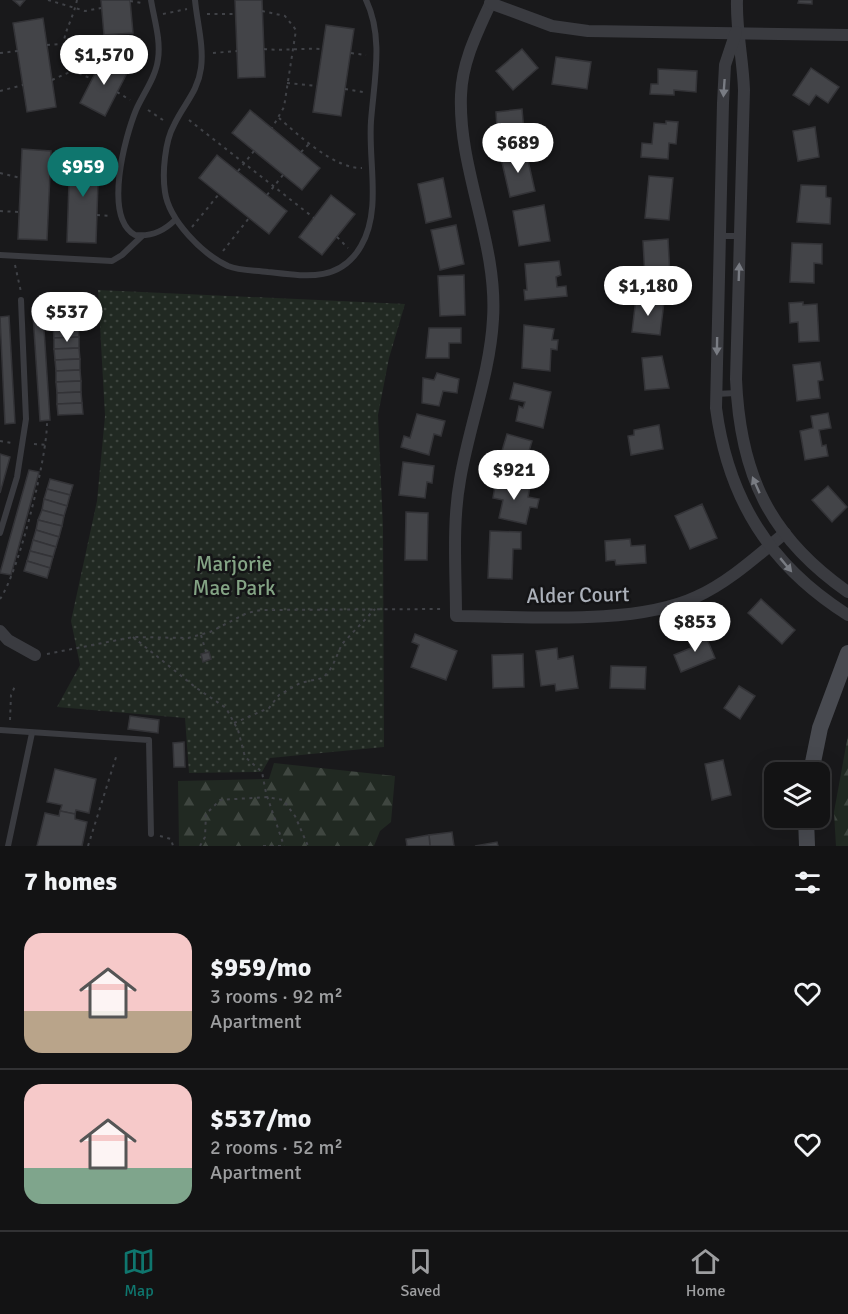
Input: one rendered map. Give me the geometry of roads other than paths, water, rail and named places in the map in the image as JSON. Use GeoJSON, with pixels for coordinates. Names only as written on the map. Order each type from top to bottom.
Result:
{"type":"FeatureCollection","features":[{"type":"Feature","properties":{"kind":"street"},"geometry":{"type":"LineString","coordinates":[[737,0],[736,32],[743,61],[736,393],[744,455],[765,503],[795,548],[822,574],[848,592]]}},
{"type":"Feature","properties":{"kind":"street"},"geometry":{"type":"LineString","coordinates":[[491,2],[552,26],[588,31],[848,35]]}},
{"type":"Feature","properties":{"kind":"street","name":"Alder Court"},"geometry":{"type":"LineString","coordinates":[[491,2],[465,65],[461,93],[463,136],[484,235],[493,319],[488,358],[460,480],[452,612],[604,615],[652,611],[680,604],[712,588],[785,533]]}},
{"type":"Feature","properties":{"kind":"street"},"geometry":{"type":"LineString","coordinates":[[736,32],[725,65],[716,394],[721,446],[729,473],[744,508],[770,545],[795,574],[827,602],[848,615]]}},
{"type":"Feature","properties":{"kind":"street"},"geometry":{"type":"LineString","coordinates":[[0,631],[8,640],[35,655]]}},
{"type":"Feature","properties":{"kind":"street"},"geometry":{"type":"LineString","coordinates":[[814,762],[820,728],[848,653]]}},
{"type":"Feature","properties":{"kind":"street"},"geometry":{"type":"LineString","coordinates":[[806,828],[807,846]]}},
{"type":"Feature","properties":{"kind":"lane"},"geometry":{"type":"LineString","coordinates":[[142,236],[125,228],[121,216],[119,193],[124,149],[138,105],[158,60],[151,0]]}},
{"type":"Feature","properties":{"kind":"lane"},"geometry":{"type":"LineString","coordinates":[[195,0],[201,53],[197,84],[187,107],[175,122],[169,138],[164,191],[175,220],[217,259],[234,267],[319,277],[341,267],[355,255],[365,239],[371,216],[370,167],[376,57],[374,16],[366,0]]}},
{"type":"Feature","properties":{"kind":"lane"},"geometry":{"type":"LineString","coordinates":[[0,255],[112,261],[142,236],[160,232],[175,220]]}},
{"type":"Feature","properties":{"kind":"lane"},"geometry":{"type":"LineString","coordinates":[[720,236],[740,236]]}},
{"type":"Feature","properties":{"kind":"lane"},"geometry":{"type":"LineString","coordinates":[[0,533],[17,477],[26,419],[21,300]]}},
{"type":"Feature","properties":{"kind":"lane"},"geometry":{"type":"LineString","coordinates":[[716,394],[736,393]]}},
{"type":"Feature","properties":{"kind":"lane"},"geometry":{"type":"LineString","coordinates":[[0,730],[149,740],[152,834]]}},
{"type":"Feature","properties":{"kind":"lane"},"geometry":{"type":"LineString","coordinates":[[8,846],[32,733]]}},
{"type":"Feature","properties":{"kind":"park label","name":"Marjorie Mae Park"},"geometry":{"type":"Point","coordinates":[234,576]}}]}
